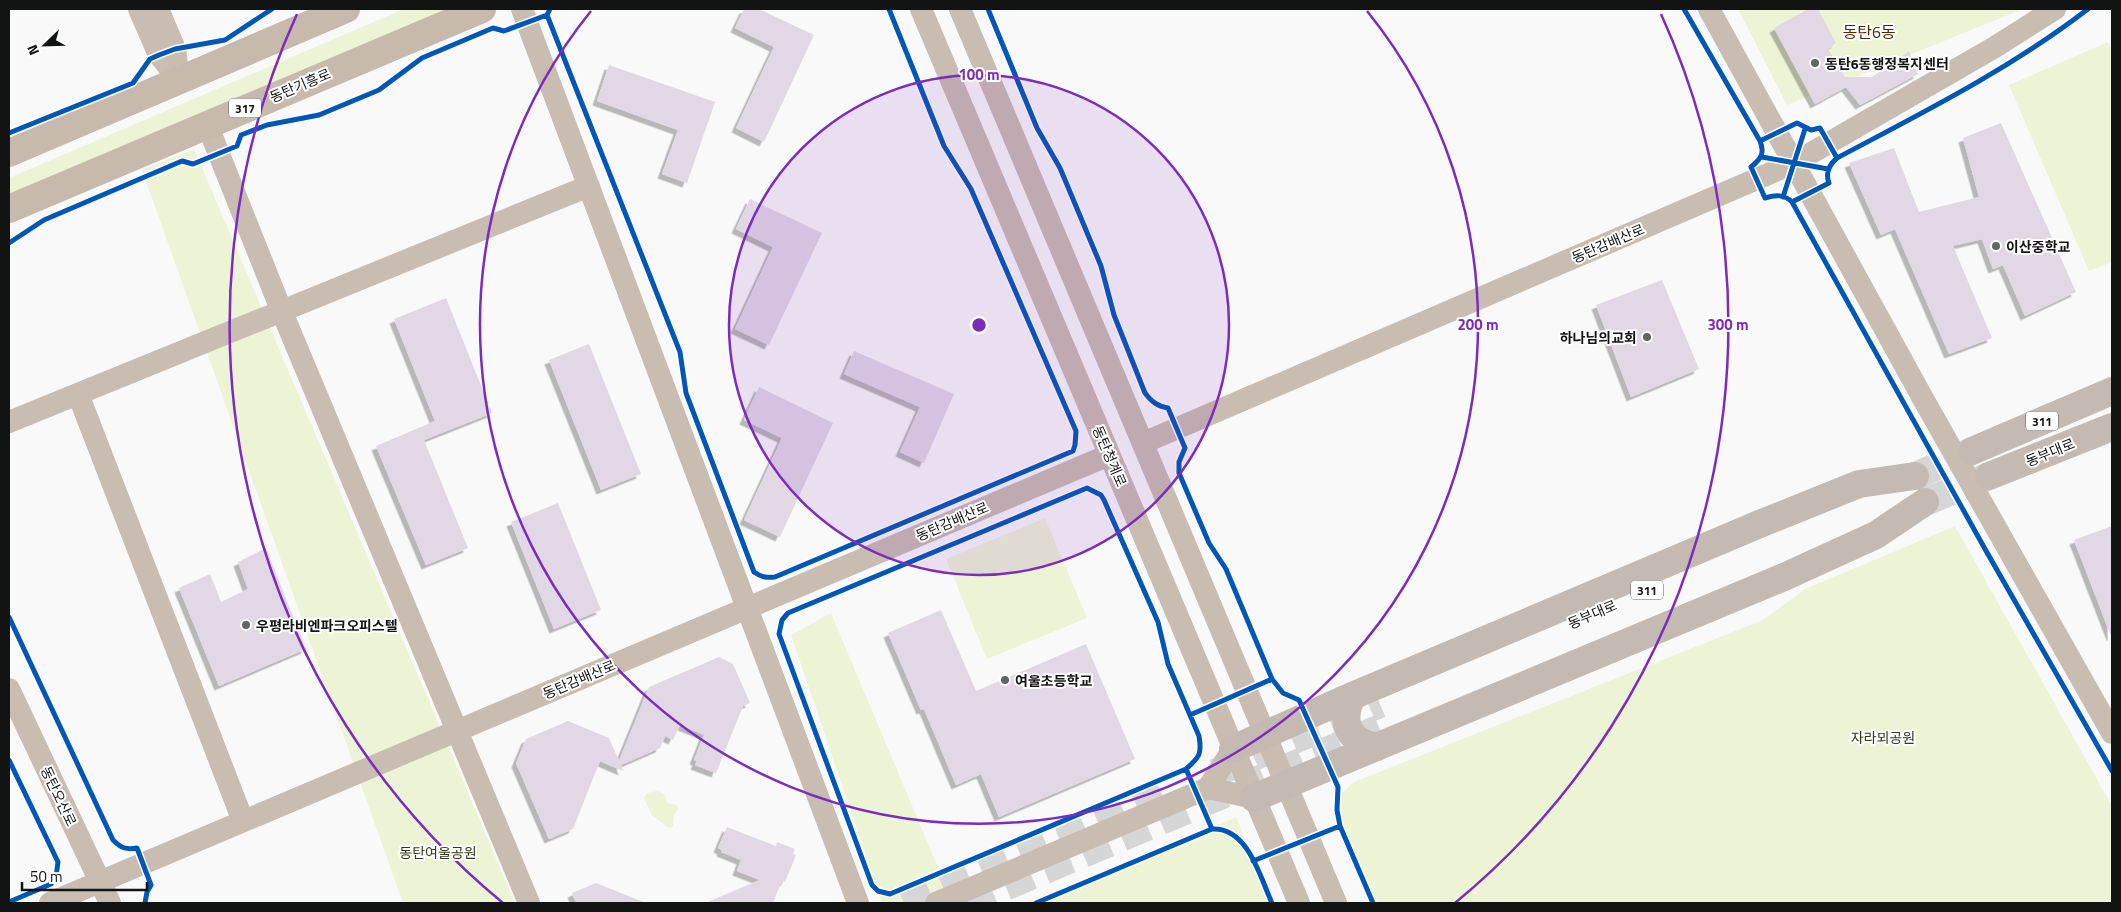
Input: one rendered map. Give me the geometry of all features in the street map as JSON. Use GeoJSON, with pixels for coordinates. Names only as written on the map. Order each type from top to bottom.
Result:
{"type":"FeatureCollection","features":[{"type":"Feature","properties":{"kind":"highway","name":"311"},"geometry":{"type":"LineString","coordinates":[[1972,451],[2112,391]]}},
{"type":"Feature","properties":{"kind":"highway","name":"동부대로"},"geometry":{"type":"LineString","coordinates":[[1988,476],[2112,427]]}},
{"type":"Feature","properties":{"kind":"highway","name":"동부대로"},"geometry":{"type":"LineString","coordinates":[[1352,696],[1859,484],[1915,476],[1382,725]]}},
{"type":"Feature","properties":{"kind":"highway","name":"동부대로"},"geometry":{"type":"LineString","coordinates":[[1382,725],[1925,502]]}},
{"type":"Feature","properties":{"kind":"highway"},"geometry":{"type":"LineString","coordinates":[[1233,749],[1352,696]]}},
{"type":"Feature","properties":{"kind":"highway"},"geometry":{"type":"LineString","coordinates":[[1352,696],[1345,714],[1351,733],[1363,744],[1382,725]]}},
{"type":"Feature","properties":{"kind":"highway"},"geometry":{"type":"LineString","coordinates":[[1254,798],[1286,784],[1382,725]]}},
{"type":"Feature","properties":{"kind":"main road"},"geometry":{"type":"LineString","coordinates":[[9,153],[346,9]]}},
{"type":"Feature","properties":{"kind":"main road","name":"동탄기흥로"},"geometry":{"type":"LineString","coordinates":[[9,209],[482,9]]}},
{"type":"Feature","properties":{"kind":"street"},"geometry":{"type":"LineString","coordinates":[[139,9],[159,55],[179,80]]}},
{"type":"Feature","properties":{"kind":"street"},"geometry":{"type":"LineString","coordinates":[[158,9],[175,49],[179,80]]}},
{"type":"Feature","properties":{"kind":"street"},"geometry":{"type":"LineString","coordinates":[[522,9],[858,903]]}},
{"type":"Feature","properties":{"kind":"street","name":"동탄청계로"},"geometry":{"type":"LineString","coordinates":[[922,9],[1299,903]]}},
{"type":"Feature","properties":{"kind":"street"},"geometry":{"type":"LineString","coordinates":[[960,9],[1336,903]]}},
{"type":"Feature","properties":{"kind":"street"},"geometry":{"type":"LineString","coordinates":[[1709,9],[1921,396],[2112,734]]}},
{"type":"Feature","properties":{"kind":"street","name":"동탄감배산로"},"geometry":{"type":"LineString","coordinates":[[1143,443],[1794,163],[1995,47],[2055,9]]}},
{"type":"Feature","properties":{"kind":"street"},"geometry":{"type":"LineString","coordinates":[[207,124],[282,312],[529,903]]}},
{"type":"Feature","properties":{"kind":"street"},"geometry":{"type":"LineString","coordinates":[[9,422],[589,186]]}},
{"type":"Feature","properties":{"kind":"street"},"geometry":{"type":"LineString","coordinates":[[78,394],[243,821]]}},
{"type":"Feature","properties":{"kind":"street","name":"동탄감배산로"},"geometry":{"type":"LineString","coordinates":[[50,903],[1109,456]]}},
{"type":"Feature","properties":{"kind":"street","name":"동탄오산로"},"geometry":{"type":"LineString","coordinates":[[9,689],[110,903]]}},
{"type":"Feature","properties":{"kind":"street"},"geometry":{"type":"LineString","coordinates":[[936,903],[1208,788],[1233,749]]}},
{"type":"Feature","properties":{"kind":"street"},"geometry":{"type":"LineString","coordinates":[[1208,788],[1254,798]]}},
{"type":"Feature","properties":{"kind":"green space"},"geometry":{"type":"Polygon","coordinates":[[[404,9],[455,9],[9,200],[9,178],[404,9]]]}},
{"type":"Feature","properties":{"kind":"green space"},"geometry":{"type":"Polygon","coordinates":[[[1738,9],[2019,9],[2020,10],[1787,105],[1738,9]]]}},
{"type":"Feature","properties":{"kind":"green space"},"geometry":{"type":"Polygon","coordinates":[[[2108,42],[2112,51],[2112,262],[2089,271],[2009,85],[2108,42]]]}},
{"type":"Feature","properties":{"kind":"green space","name":"동탄여울공원"},"geometry":{"type":"Polygon","coordinates":[[[194,149],[515,903],[403,903],[142,170],[194,149]]]}},
{"type":"Feature","properties":{"kind":"green space"},"geometry":{"type":"Polygon","coordinates":[[[1045,518],[1087,618],[987,659],[946,559],[1045,518]]]}},
{"type":"Feature","properties":{"kind":"green space","name":"자라뫼공원"},"geometry":{"type":"Polygon","coordinates":[[[1955,526],[2112,806],[2112,903],[1373,903],[1340,826],[1337,810],[1339,796],[1354,782],[1763,620],[1805,589],[1955,526]]]}},
{"type":"Feature","properties":{"kind":"green space"},"geometry":{"type":"Polygon","coordinates":[[[831,613],[953,903],[882,903],[791,635],[831,613]]]}},
{"type":"Feature","properties":{"kind":"green space"},"geometry":{"type":"Polygon","coordinates":[[[657,791],[664,794],[668,803],[676,805],[678,809],[674,815],[673,826],[670,828],[652,816],[644,798],[647,793],[657,791]]]}},
{"type":"Feature","properties":{"kind":"green space"},"geometry":{"type":"Polygon","coordinates":[[[1236,817],[1271,903],[1023,903],[1173,846],[1236,817]]]}},
{"type":"Feature","properties":{"kind":"building"},"geometry":{"type":"Polygon","coordinates":[[[744,9],[759,9],[814,35],[764,142],[736,128],[774,47],[735,28],[744,9]]]}},
{"type":"Feature","properties":{"kind":"building","name":"동탄6동행정복지센터"},"geometry":{"type":"Polygon","coordinates":[[[1808,9],[1818,9],[1836,43],[1828,49],[1845,77],[1872,77],[1909,51],[1918,74],[1860,105],[1846,87],[1815,104],[1774,28],[1808,9]]]}},
{"type":"Feature","properties":{"kind":"building"},"geometry":{"type":"Polygon","coordinates":[[[609,65],[715,102],[687,183],[662,174],[678,130],[597,101],[609,65]]]}},
{"type":"Feature","properties":{"kind":"building"},"geometry":{"type":"Polygon","coordinates":[[[2001,123],[2076,292],[2025,316],[2003,265],[1993,269],[1982,239],[1953,246],[1992,338],[1949,354],[1895,229],[1881,235],[1849,163],[1894,148],[1919,212],[1979,197],[1963,138],[2001,123]]]}},
{"type":"Feature","properties":{"kind":"building"},"geometry":{"type":"Polygon","coordinates":[[[750,199],[822,233],[769,345],[735,329],[773,247],[736,229],[750,199]]]}},
{"type":"Feature","properties":{"kind":"building","name":"하나님의교회"},"geometry":{"type":"Polygon","coordinates":[[[1662,280],[1699,369],[1631,397],[1596,305],[1662,280]]]}},
{"type":"Feature","properties":{"kind":"building"},"geometry":{"type":"Polygon","coordinates":[[[446,298],[492,413],[424,440],[468,548],[426,565],[376,446],[435,421],[394,319],[446,298]]]}},
{"type":"Feature","properties":{"kind":"building"},"geometry":{"type":"Polygon","coordinates":[[[589,344],[641,474],[601,490],[549,360],[589,344]]]}},
{"type":"Feature","properties":{"kind":"building"},"geometry":{"type":"Polygon","coordinates":[[[854,351],[954,394],[924,463],[900,452],[920,407],[844,374],[854,351]]]}},
{"type":"Feature","properties":{"kind":"building"},"geometry":{"type":"Polygon","coordinates":[[[759,387],[833,423],[780,537],[744,520],[782,438],[744,420],[759,387]]]}},
{"type":"Feature","properties":{"kind":"building"},"geometry":{"type":"Polygon","coordinates":[[[558,503],[601,610],[554,629],[511,522],[558,503]]]}},
{"type":"Feature","properties":{"kind":"building"},"geometry":{"type":"Polygon","coordinates":[[[2112,526],[2112,636],[2111,636],[2074,540],[2112,526]]]}},
{"type":"Feature","properties":{"kind":"building","name":"우평라비엔파크오피스텔"},"geometry":{"type":"Polygon","coordinates":[[[266,548],[306,649],[219,686],[179,588],[210,574],[221,602],[248,589],[238,562],[266,548]]]}},
{"type":"Feature","properties":{"kind":"building"},"geometry":{"type":"Polygon","coordinates":[[[941,610],[976,691],[1086,644],[1135,759],[999,817],[981,774],[956,785],[924,709],[921,710],[888,633],[941,610]]]}},
{"type":"Feature","properties":{"kind":"building"},"geometry":{"type":"Polygon","coordinates":[[[719,657],[733,664],[750,703],[743,706],[716,773],[695,765],[697,761],[694,760],[704,735],[680,725],[673,740],[665,736],[660,748],[621,765],[623,771],[600,761],[573,829],[549,839],[516,763],[526,739],[568,721],[609,738],[619,761],[649,687],[719,657]]]}},
{"type":"Feature","properties":{"kind":"building"},"geometry":{"type":"Polygon","coordinates":[[[727,827],[776,846],[777,842],[795,849],[793,854],[796,855],[785,882],[782,880],[773,903],[705,903],[760,880],[737,871],[741,860],[721,852],[722,850],[718,848],[727,827]]]}},
{"type":"Feature","properties":{"kind":"building"},"geometry":{"type":"Polygon","coordinates":[[[596,883],[646,903],[576,903],[572,893],[596,883]]]}},
{"type":"Feature","properties":{"kind":"tunnel"},"geometry":{"type":"LineString","coordinates":[[1915,476],[1972,451]]}},
{"type":"Feature","properties":{"kind":"tunnel"},"geometry":{"type":"LineString","coordinates":[[1925,502],[1989,476]]}},
{"type":"Feature","properties":{"kind":"tunnel"},"geometry":{"type":"LineString","coordinates":[[1215,773],[1380,704]]}},
{"type":"Feature","properties":{"kind":"tunnel"},"geometry":{"type":"LineString","coordinates":[[967,903],[1390,724]]}},
{"type":"Feature","properties":{"kind":"tunnel"},"geometry":{"type":"LineString","coordinates":[[904,903],[1171,792]]}},
{"type":"Feature","properties":{"kind":"cycle path"},"geometry":{"type":"LineString","coordinates":[[9,133],[133,83],[150,59],[159,55],[175,49],[225,40],[272,9]]}},
{"type":"Feature","properties":{"kind":"cycle path"},"geometry":{"type":"LineString","coordinates":[[9,243],[44,220],[182,161],[193,164],[237,146],[241,135],[267,125],[319,115],[379,90],[422,58],[493,28],[504,31],[547,15],[550,9]]}},
{"type":"Feature","properties":{"kind":"cycle path"},"geometry":{"type":"LineString","coordinates":[[547,15],[680,352],[686,393],[754,572],[761,576],[775,577],[1073,451],[1075,445],[1076,431],[971,189],[944,146],[889,9]]}},
{"type":"Feature","properties":{"kind":"cycle path"},"geometry":{"type":"LineString","coordinates":[[988,9],[1037,128],[1060,168],[1101,266],[1114,315],[1145,393],[1155,403],[1168,408],[1185,448],[1179,462],[1179,473],[1209,543],[1226,569],[1272,679],[1283,693],[1299,700],[1338,787],[1337,810],[1340,826],[1373,903]]}},
{"type":"Feature","properties":{"kind":"cycle path"},"geometry":{"type":"LineString","coordinates":[[1684,9],[1760,141],[1761,156],[1751,167],[1765,198],[1779,196],[1792,202],[1985,549],[2112,771]]}},
{"type":"Feature","properties":{"kind":"cycle path"},"geometry":{"type":"LineString","coordinates":[[1792,202],[1829,183],[1828,169],[1837,158],[1966,89],[2028,51],[2088,9]]}},
{"type":"Feature","properties":{"kind":"cycle path"},"geometry":{"type":"LineString","coordinates":[[1760,141],[1797,123],[1811,130],[1820,128],[1837,158]]}},
{"type":"Feature","properties":{"kind":"cycle path"},"geometry":{"type":"LineString","coordinates":[[1783,197],[1805,129]]}},
{"type":"Feature","properties":{"kind":"cycle path"},"geometry":{"type":"LineString","coordinates":[[1762,157],[1828,169]]}},
{"type":"Feature","properties":{"kind":"cycle path"},"geometry":{"type":"LineString","coordinates":[[1087,488],[1101,495],[1104,500],[1158,622],[1168,664],[1199,736],[1199,754],[1186,769],[890,894],[878,891],[872,885],[779,634],[782,620],[788,613],[1087,488]]}},
{"type":"Feature","properties":{"kind":"cycle path"},"geometry":{"type":"LineString","coordinates":[[9,617],[113,840],[124,848],[137,848],[151,885],[147,892],[145,903]]}},
{"type":"Feature","properties":{"kind":"cycle path"},"geometry":{"type":"LineString","coordinates":[[1190,715],[1272,679]]}},
{"type":"Feature","properties":{"kind":"cycle path"},"geometry":{"type":"LineString","coordinates":[[9,760],[58,862],[56,877],[51,884],[9,902]]}},
{"type":"Feature","properties":{"kind":"cycle path"},"geometry":{"type":"LineString","coordinates":[[1186,769],[1212,829]]}},
{"type":"Feature","properties":{"kind":"cycle path"},"geometry":{"type":"LineString","coordinates":[[1253,861],[1340,826]]}},
{"type":"Feature","properties":{"kind":"cycle path"},"geometry":{"type":"LineString","coordinates":[[1036,903],[1212,829],[1224,831],[1235,836],[1244,845],[1257,868],[1272,903]]}},
{"type":"Feature","properties":{"kind":"place","name":"동탄6동행정복지센터"},"geometry":{"type":"Point","coordinates":[1815,63]}},
{"type":"Feature","properties":{"kind":"place","name":"이산중학교"},"geometry":{"type":"Point","coordinates":[1996,246]}},
{"type":"Feature","properties":{"kind":"place","name":"하나님의교회"},"geometry":{"type":"Point","coordinates":[1647,337]}},
{"type":"Feature","properties":{"kind":"place","name":"우평라비엔파크오피스텔"},"geometry":{"type":"Point","coordinates":[246,625]}},
{"type":"Feature","properties":{"kind":"place","name":"여울초등학교"},"geometry":{"type":"Point","coordinates":[1005,680]}},
{"type":"Feature","properties":{"kind":"district","name":"동탄6동"},"geometry":{"type":"Point","coordinates":[1869,32]}}]}
